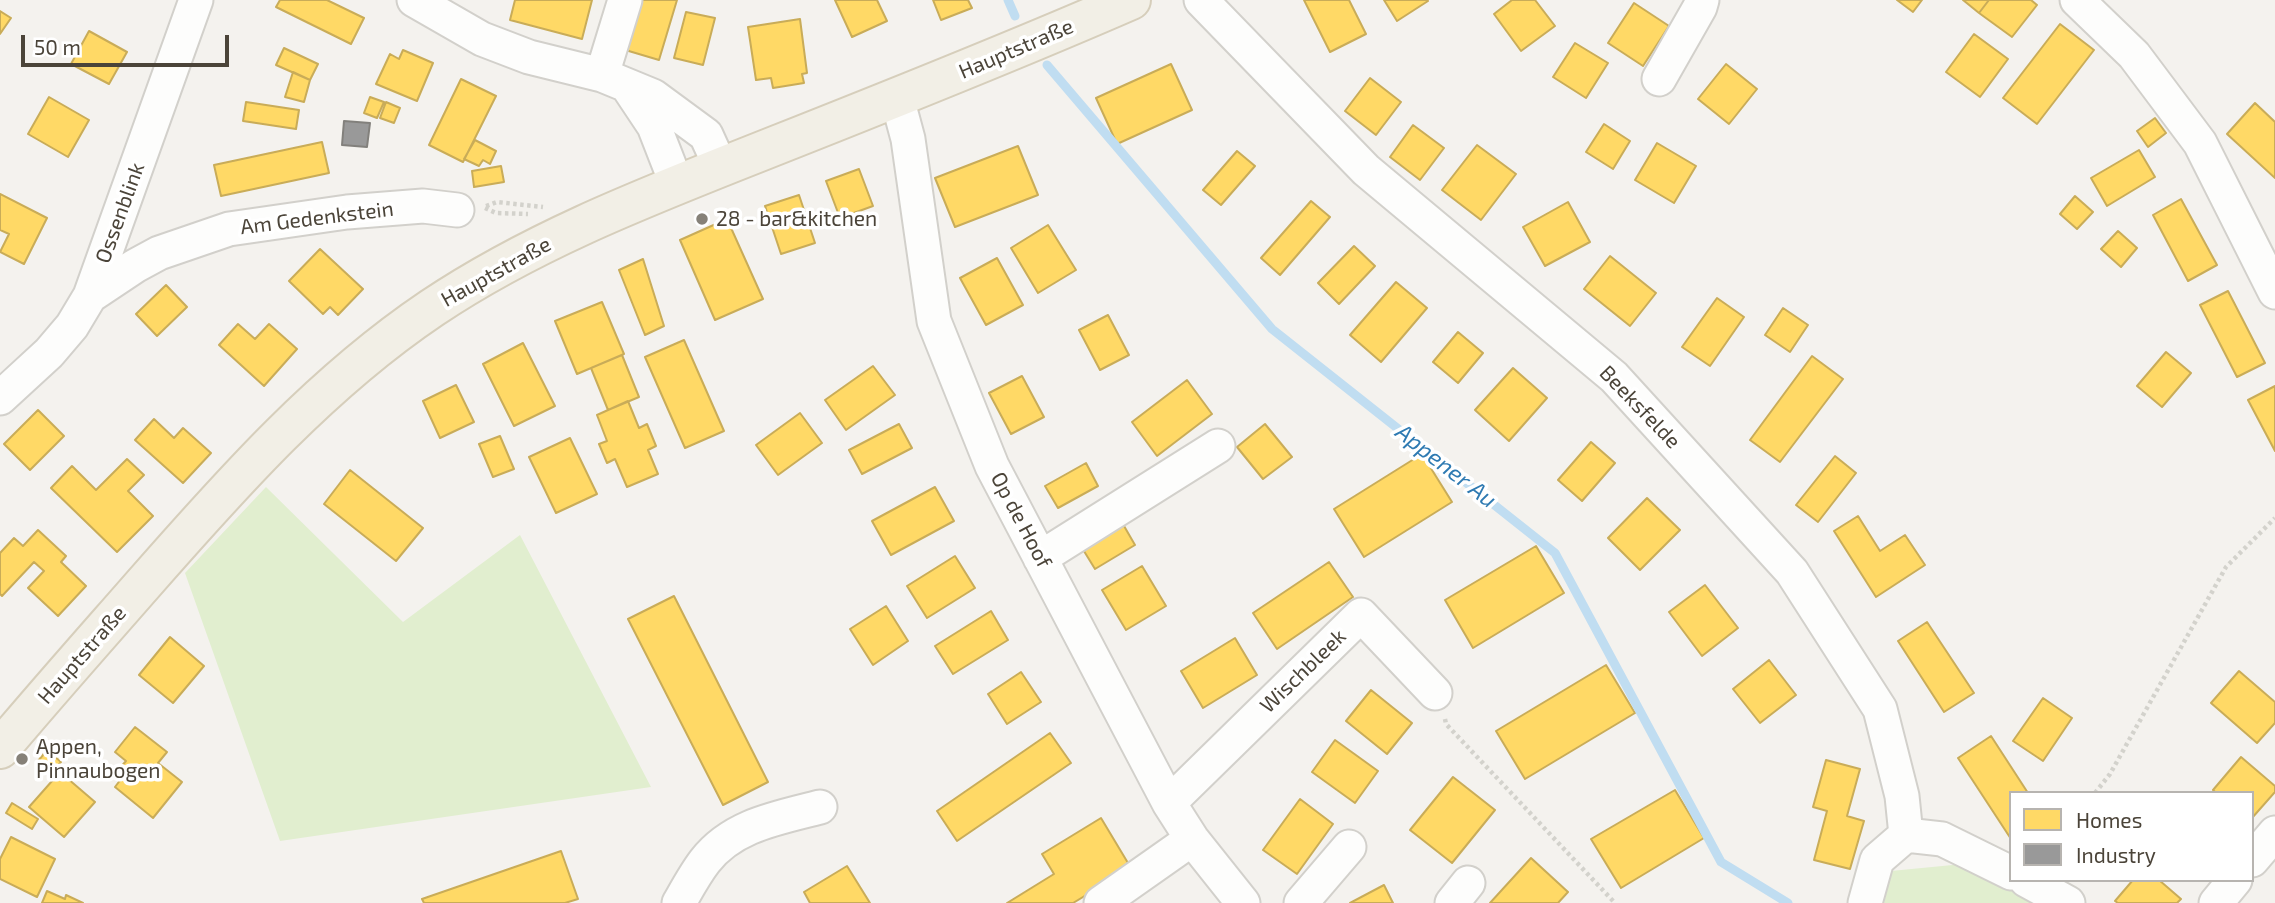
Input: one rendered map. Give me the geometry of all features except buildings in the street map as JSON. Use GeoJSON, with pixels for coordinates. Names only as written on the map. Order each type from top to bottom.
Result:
{"type":"FeatureCollection","features":[{"type":"Feature","properties":{"kind":"main road","name":"Hauptstraße"},"geometry":{"type":"LineString","coordinates":[[0,749],[246,470],[302,414],[366,357],[430,309],[579,226],[1131,0]]}},
{"type":"Feature","properties":{"kind":"street","name":"Ossenblink"},"geometry":{"type":"LineString","coordinates":[[0,398],[49,354],[72,326],[90,296],[196,0]]}},
{"type":"Feature","properties":{"kind":"street"},"geometry":{"type":"LineString","coordinates":[[414,0],[482,39],[529,57],[614,80],[653,96],[706,135],[721,168]]}},
{"type":"Feature","properties":{"kind":"street"},"geometry":{"type":"LineString","coordinates":[[625,0],[614,80],[654,126],[677,185]]}},
{"type":"Feature","properties":{"kind":"street","name":"Beeksfelde"},"geometry":{"type":"LineString","coordinates":[[1201,0],[1366,170],[1614,377],[1792,572],[1880,709],[1902,796],[1906,835]]}},
{"type":"Feature","properties":{"kind":"street"},"geometry":{"type":"LineString","coordinates":[[1659,79],[1702,0]]}},
{"type":"Feature","properties":{"kind":"street"},"geometry":{"type":"LineString","coordinates":[[2077,0],[2134,55],[2200,143],[2275,292]]}},
{"type":"Feature","properties":{"kind":"street","name":"Op de Hoof"},"geometry":{"type":"LineString","coordinates":[[897,98],[908,139],[934,321],[992,466],[1169,803],[1192,839],[1243,903]]}},
{"type":"Feature","properties":{"kind":"street","name":"Am Gedenkstein"},"geometry":{"type":"LineString","coordinates":[[90,296],[159,253],[229,229],[346,212],[423,206],[470,208]]}},
{"type":"Feature","properties":{"kind":"street"},"geometry":{"type":"LineString","coordinates":[[1040,558],[1218,446]]}},
{"type":"Feature","properties":{"kind":"street","name":"Wischbleek"},"geometry":{"type":"LineString","coordinates":[[1169,803],[1361,615],[1435,693]]}},
{"type":"Feature","properties":{"kind":"street"},"geometry":{"type":"LineString","coordinates":[[679,903],[705,861],[735,834],[754,824],[820,807]]}},
{"type":"Feature","properties":{"kind":"street"},"geometry":{"type":"LineString","coordinates":[[2254,858],[2275,833]]}},
{"type":"Feature","properties":{"kind":"street"},"geometry":{"type":"LineString","coordinates":[[1866,903],[1877,860],[1906,835],[1942,839],[2009,872]]}},
{"type":"Feature","properties":{"kind":"street"},"geometry":{"type":"LineString","coordinates":[[1101,903],[1192,839]]}},
{"type":"Feature","properties":{"kind":"street"},"geometry":{"type":"LineString","coordinates":[[1301,903],[1349,847]]}},
{"type":"Feature","properties":{"kind":"street"},"geometry":{"type":"LineString","coordinates":[[2030,882],[2068,903]]}},
{"type":"Feature","properties":{"kind":"street"},"geometry":{"type":"LineString","coordinates":[[2216,903],[2233,882]]}},
{"type":"Feature","properties":{"kind":"path"},"geometry":{"type":"LineString","coordinates":[[470,208],[497,202],[547,207]]}},
{"type":"Feature","properties":{"kind":"path"},"geometry":{"type":"LineString","coordinates":[[470,208],[496,213],[531,214]]}},
{"type":"Feature","properties":{"kind":"path"},"geometry":{"type":"LineString","coordinates":[[2097,791],[2110,774],[2226,566],[2275,518]]}},
{"type":"Feature","properties":{"kind":"path"},"geometry":{"type":"LineString","coordinates":[[1435,693],[1446,724],[1615,903]]}},
{"type":"Feature","properties":{"kind":"green space"},"geometry":{"type":"Polygon","coordinates":[[[266,487],[403,622],[520,535],[651,787],[280,841],[185,573],[266,487]]]}},
{"type":"Feature","properties":{"kind":"green space"},"geometry":{"type":"Polygon","coordinates":[[[1973,863],[2040,903],[1884,903],[1891,871],[1973,863]]]}},
{"type":"Feature","properties":{"kind":"waterway","name":"Appener Au"},"geometry":{"type":"LineString","coordinates":[[1008,0],[1015,16]]}},
{"type":"Feature","properties":{"kind":"waterway","name":"Appener Au"},"geometry":{"type":"LineString","coordinates":[[1047,65],[1272,329],[1555,553],[1721,862],[1788,903]]}},
{"type":"Feature","properties":{"kind":"place","name":"28 - bar&kitchen"},"geometry":{"type":"Point","coordinates":[702,219]}},
{"type":"Feature","properties":{"kind":"place","name":"Appen, Pinnaubogen"},"geometry":{"type":"Point","coordinates":[22,759]}}]}
